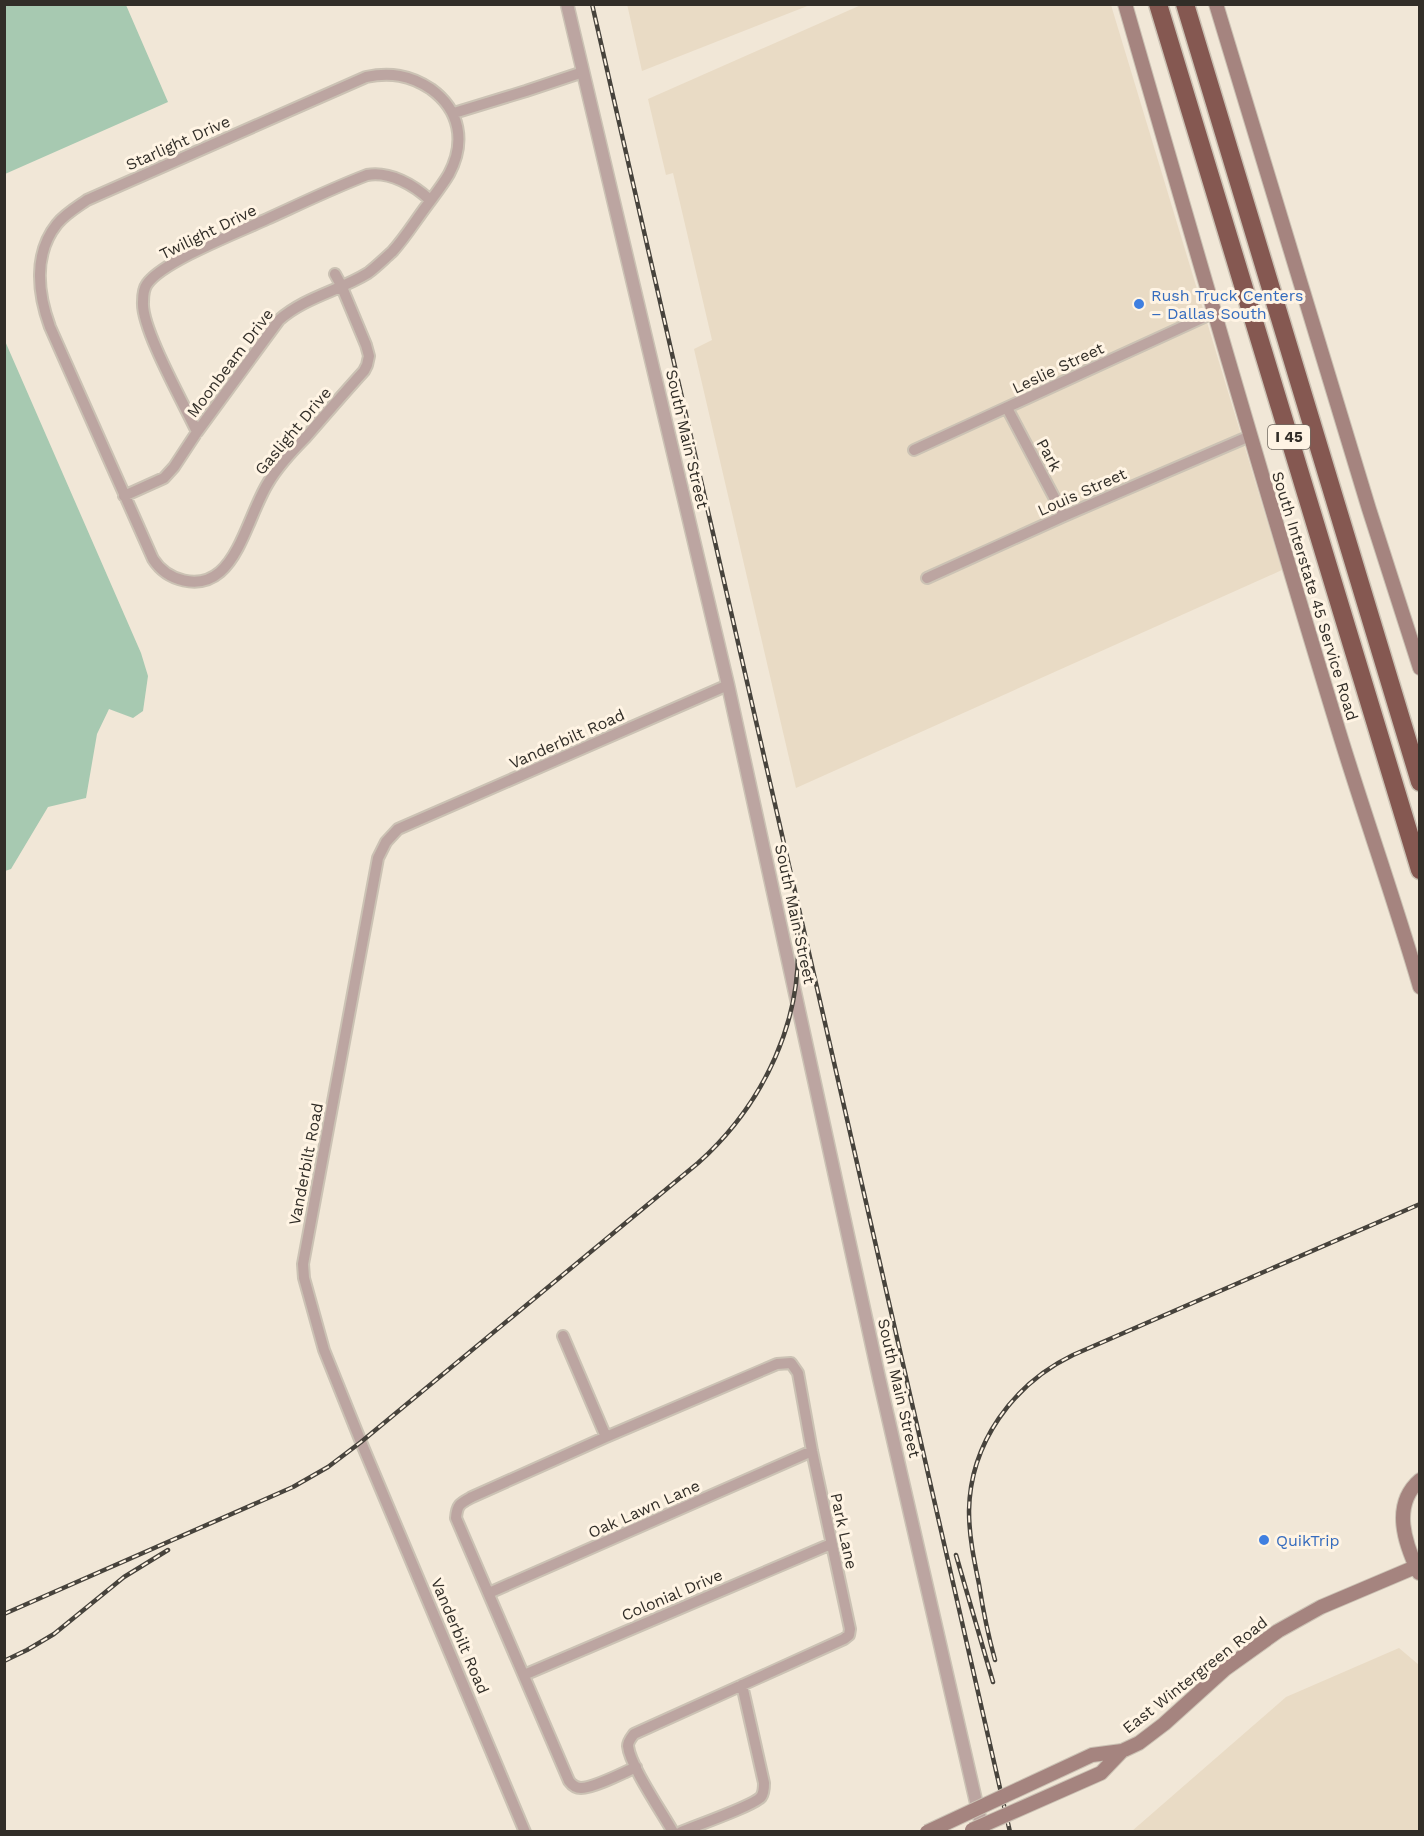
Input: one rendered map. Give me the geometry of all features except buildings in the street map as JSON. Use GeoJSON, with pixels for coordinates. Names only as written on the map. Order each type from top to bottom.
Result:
{"type":"FeatureCollection","features":[{"type":"Feature","properties":{"kind":"highway","name":"I 45"},"geometry":{"type":"LineString","coordinates":[[1158,4],[1419,870]]}},
{"type":"Feature","properties":{"kind":"highway","name":"I 45"},"geometry":{"type":"LineString","coordinates":[[1185,4],[1419,782]]}},
{"type":"Feature","properties":{"kind":"main road","name":"South Interstate 45 Service Road"},"geometry":{"type":"LineString","coordinates":[[1125,4],[1250,436],[1419,987]]}},
{"type":"Feature","properties":{"kind":"main road"},"geometry":{"type":"LineString","coordinates":[[1216,4],[1419,668]]}},
{"type":"Feature","properties":{"kind":"main road"},"geometry":{"type":"LineString","coordinates":[[1418,1569],[1408,1546],[1402,1523],[1409,1491],[1419,1480]]}},
{"type":"Feature","properties":{"kind":"main road","name":"East Wintergreen Road"},"geometry":{"type":"LineString","coordinates":[[1122,1751],[1139,1743],[1164,1724],[1225,1669],[1278,1631],[1321,1607],[1418,1569]]}},
{"type":"Feature","properties":{"kind":"main road"},"geometry":{"type":"LineString","coordinates":[[927,1832],[1092,1755],[1122,1751]]}},
{"type":"Feature","properties":{"kind":"main road"},"geometry":{"type":"LineString","coordinates":[[969,1832],[1101,1773],[1122,1751]]}},
{"type":"Feature","properties":{"kind":"street","name":"South Main Street"},"geometry":{"type":"LineString","coordinates":[[567,4],[728,685],[877,1367],[983,1832]]}},
{"type":"Feature","properties":{"kind":"street"},"geometry":{"type":"LineString","coordinates":[[454,113],[583,72]]}},
{"type":"Feature","properties":{"kind":"street","name":"Starlight Drive"},"geometry":{"type":"LineString","coordinates":[[124,496],[43,307],[40,271],[48,238],[58,223],[87,200],[366,77],[392,74],[422,83],[436,93],[454,113]]}},
{"type":"Feature","properties":{"kind":"street","name":"Moonbeam Drive"},"geometry":{"type":"LineString","coordinates":[[124,496],[164,478],[174,467],[279,320],[309,300],[367,273],[380,264],[404,237],[448,175],[455,157],[458,137],[454,113]]}},
{"type":"Feature","properties":{"kind":"street","name":"Twilight Drive"},"geometry":{"type":"LineString","coordinates":[[197,432],[156,346],[144,315],[142,304],[146,285],[153,278],[192,253],[367,175],[377,173],[390,176],[421,191],[430,200]]}},
{"type":"Feature","properties":{"kind":"street","name":"Gaslight Drive"},"geometry":{"type":"LineString","coordinates":[[124,496],[153,559],[158,567],[167,574],[191,582],[207,579],[219,573],[228,564],[275,472],[364,371],[367,364],[369,356],[366,345],[335,274]]}},
{"type":"Feature","properties":{"kind":"street","name":"Leslie Street"},"geometry":{"type":"LineString","coordinates":[[914,450],[1214,313]]}},
{"type":"Feature","properties":{"kind":"street","name":"Park"},"geometry":{"type":"LineString","coordinates":[[1007,408],[1064,516]]}},
{"type":"Feature","properties":{"kind":"street","name":"Louis Street"},"geometry":{"type":"LineString","coordinates":[[927,578],[1250,436]]}},
{"type":"Feature","properties":{"kind":"street","name":"Vanderbilt Road"},"geometry":{"type":"LineString","coordinates":[[525,1832],[324,1350],[304,1278],[303,1264],[378,858],[386,842],[398,829],[728,685]]}},
{"type":"Feature","properties":{"kind":"street"},"geometry":{"type":"LineString","coordinates":[[563,1336],[606,1437]]}},
{"type":"Feature","properties":{"kind":"street","name":"Park Lane"},"geometry":{"type":"LineString","coordinates":[[636,1767],[581,1788],[574,1787],[564,1773],[456,1518],[456,1509],[462,1502],[606,1437],[777,1364],[791,1363],[798,1373],[812,1451],[850,1629],[849,1635],[634,1734],[629,1740],[628,1747],[636,1767],[673,1832]]}},
{"type":"Feature","properties":{"kind":"street","name":"Oak Lawn Lane"},"geometry":{"type":"LineString","coordinates":[[489,1593],[812,1451]]}},
{"type":"Feature","properties":{"kind":"street","name":"Colonial Drive"},"geometry":{"type":"LineString","coordinates":[[524,1676],[831,1544]]}},
{"type":"Feature","properties":{"kind":"street"},"geometry":{"type":"LineString","coordinates":[[681,1832],[748,1804],[761,1797],[764,1791],[742,1685]]}},
{"type":"Feature","properties":{"kind":"shaded area"},"geometry":{"type":"Polygon","coordinates":[[[627,4],[810,4],[810,5],[642,71],[627,4]]]}},
{"type":"Feature","properties":{"kind":"shaded area"},"geometry":{"type":"Polygon","coordinates":[[[861,5],[1111,5],[1282,570],[796,788],[694,349],[712,340],[673,173],[666,175],[648,99],[861,5]]]}},
{"type":"Feature","properties":{"kind":"shaded area"},"geometry":{"type":"Polygon","coordinates":[[[1399,1648],[1419,1665],[1419,1831],[1132,1831],[1286,1697],[1399,1648]]]}},
{"type":"Feature","properties":{"kind":"green space"},"geometry":{"type":"Polygon","coordinates":[[[5,4],[126,5],[168,102],[5,174],[5,4]]]}},
{"type":"Feature","properties":{"kind":"green space"},"geometry":{"type":"Polygon","coordinates":[[[5,341],[141,653],[148,676],[143,711],[133,718],[109,709],[97,734],[86,798],[48,807],[11,869],[5,871],[5,341]]]}},
{"type":"Feature","properties":{"kind":"railway"},"geometry":{"type":"LineString","coordinates":[[592,4],[1010,1832]]}},
{"type":"Feature","properties":{"kind":"railway"},"geometry":{"type":"LineString","coordinates":[[4,1614],[293,1487],[328,1467],[698,1163],[722,1140],[742,1114],[775,1057],[787,1027],[794,995],[798,962],[797,929]]}},
{"type":"Feature","properties":{"kind":"railway"},"geometry":{"type":"LineString","coordinates":[[995,1660],[974,1557],[969,1511],[971,1486],[977,1462],[999,1418],[1014,1399],[1051,1367],[1073,1355],[1420,1204]]}},
{"type":"Feature","properties":{"kind":"railway"},"geometry":{"type":"LineString","coordinates":[[4,1661],[54,1634],[124,1577],[168,1550]]}},
{"type":"Feature","properties":{"kind":"railway"},"geometry":{"type":"LineString","coordinates":[[956,1555],[993,1682]]}},
{"type":"Feature","properties":{"kind":"place","name":"Rush Truck Centers – Dallas South"},"geometry":{"type":"Point","coordinates":[1139,304]}},
{"type":"Feature","properties":{"kind":"place","name":"QuikTrip"},"geometry":{"type":"Point","coordinates":[1264,1540]}}]}
